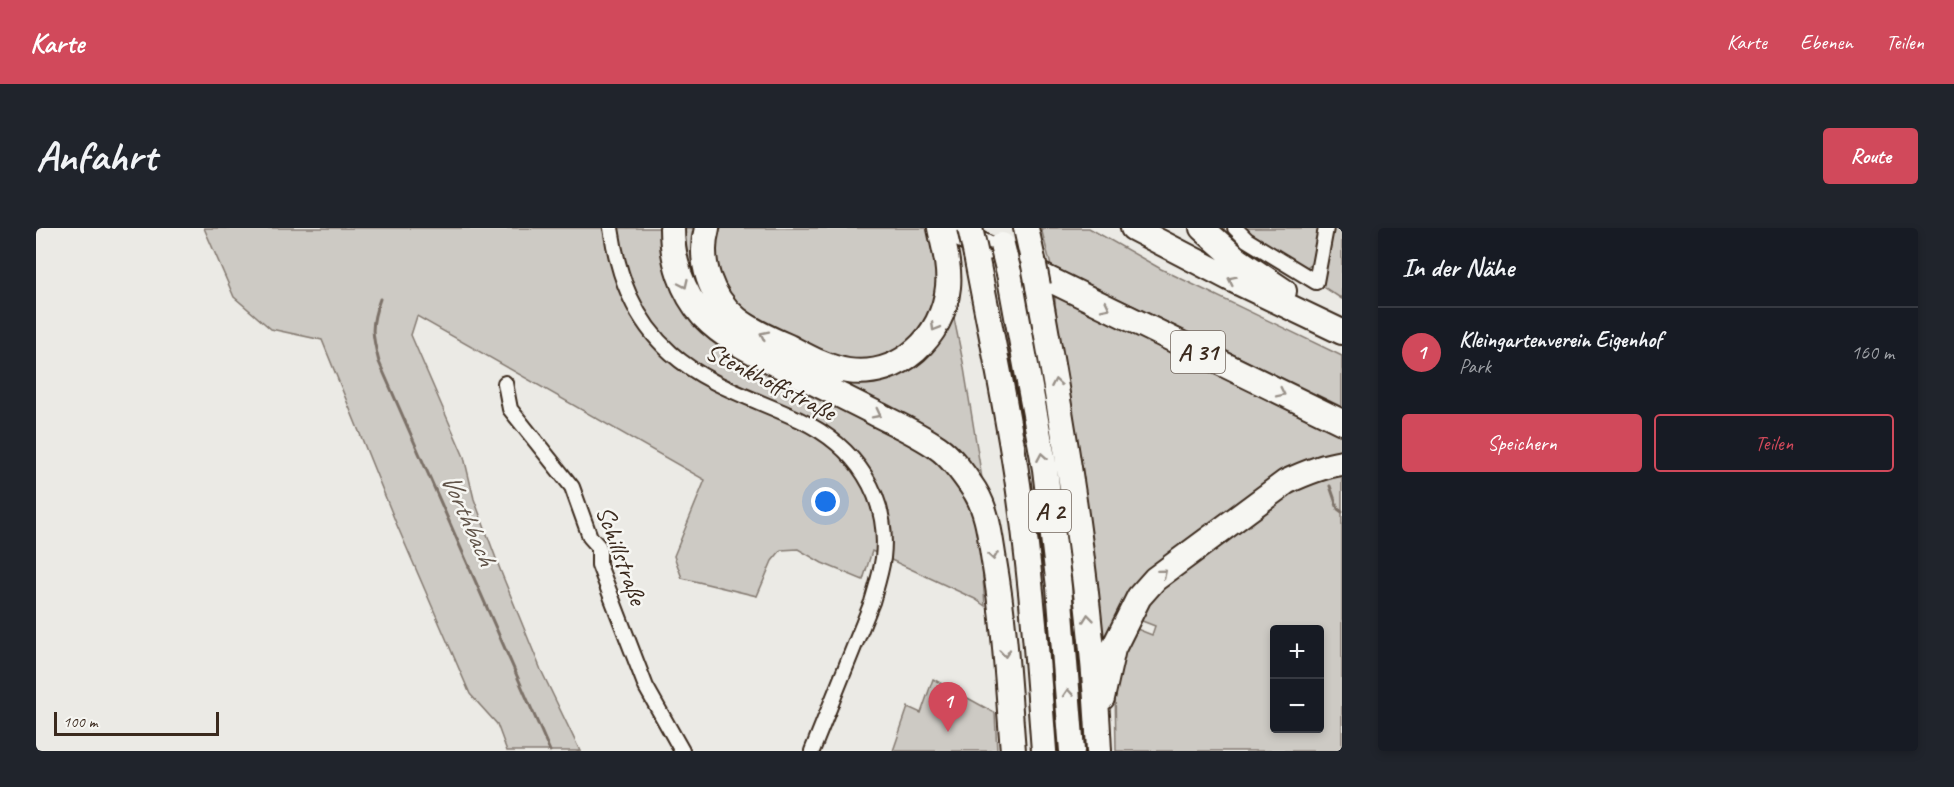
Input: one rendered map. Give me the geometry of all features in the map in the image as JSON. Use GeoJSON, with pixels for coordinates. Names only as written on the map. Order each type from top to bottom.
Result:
{"type":"FeatureCollection","features":[{"type":"Feature","properties":{"kind":"highway"},"geometry":{"type":"LineString","coordinates":[[672,228],[675,264],[682,283],[703,315],[718,330],[764,358],[938,447],[976,493],[984,509],[989,528],[1000,594],[1013,751]]}},
{"type":"Feature","properties":{"kind":"highway"},"geometry":{"type":"LineString","coordinates":[[707,228],[704,255],[706,272],[723,304],[736,318],[755,331],[820,363],[850,371],[867,371],[900,362],[914,353],[936,327],[946,298],[948,271],[943,232]]}},
{"type":"Feature","properties":{"kind":"highway","name":"A 2"},"geometry":{"type":"LineString","coordinates":[[970,228],[1005,401],[1021,505],[1044,751]]}},
{"type":"Feature","properties":{"kind":"highway"},"geometry":{"type":"LineString","coordinates":[[1026,228],[1033,260],[1046,284],[1079,530],[1098,718],[1099,751]]}},
{"type":"Feature","properties":{"kind":"highway"},"geometry":{"type":"LineString","coordinates":[[1133,228],[1233,280],[1342,332]]}},
{"type":"Feature","properties":{"kind":"highway"},"geometry":{"type":"LineString","coordinates":[[1202,228],[1238,260],[1299,302],[1342,327]]}},
{"type":"Feature","properties":{"kind":"highway"},"geometry":{"type":"LineString","coordinates":[[943,232],[1046,284]]}},
{"type":"Feature","properties":{"kind":"highway","name":"A 2"},"geometry":{"type":"LineString","coordinates":[[1000,237],[1009,273],[1045,469],[1059,586],[1072,751]]}},
{"type":"Feature","properties":{"kind":"highway","name":"A 31"},"geometry":{"type":"LineString","coordinates":[[1046,284],[1342,422]]}},
{"type":"Feature","properties":{"kind":"highway"},"geometry":{"type":"LineString","coordinates":[[1098,718],[1113,649],[1139,597],[1155,579],[1286,482],[1318,468],[1342,463]]}},
{"type":"Feature","properties":{"kind":"street","name":"Stenkhoffstraße"},"geometry":{"type":"LineString","coordinates":[[611,228],[623,284],[644,322],[659,341],[704,377],[803,421],[834,440],[857,461],[879,502],[884,531],[883,560],[879,577],[872,602],[812,751]]}},
{"type":"Feature","properties":{"kind":"street"},"geometry":{"type":"LineString","coordinates":[[1235,228],[1248,240],[1316,282],[1326,228]]}},
{"type":"Feature","properties":{"kind":"street","name":"Schillstraße"},"geometry":{"type":"LineString","coordinates":[[505,383],[510,409],[572,488],[590,537],[599,547],[599,566],[646,687],[682,751]]}},
{"type":"Feature","properties":{"kind":"shaded area"},"geometry":{"type":"Polygon","coordinates":[[[204,228],[928,228],[950,299],[963,362],[985,497],[981,551],[985,606],[975,599],[872,551],[863,580],[822,563],[798,549],[781,550],[772,561],[757,596],[682,578],[674,556],[705,480],[417,316],[411,335],[464,457],[474,499],[501,572],[541,670],[580,751],[507,751],[497,724],[470,694],[396,523],[322,340],[271,329],[234,297],[204,228]]]}},
{"type":"Feature","properties":{"kind":"shaded area"},"geometry":{"type":"Polygon","coordinates":[[[1041,228],[1089,228],[1161,269],[1342,356],[1342,407],[1051,266],[1041,228]]]}},
{"type":"Feature","properties":{"kind":"shaded area"},"geometry":{"type":"Polygon","coordinates":[[[1241,228],[1320,228],[1313,262],[1307,267],[1288,262],[1241,228]]]}},
{"type":"Feature","properties":{"kind":"shaded area"},"geometry":{"type":"Polygon","coordinates":[[[1325,228],[1342,228],[1342,299],[1316,282],[1325,228]]]}},
{"type":"Feature","properties":{"kind":"shaded area"},"geometry":{"type":"Polygon","coordinates":[[[1055,294],[1342,430],[1342,454],[1167,559],[1104,658],[1055,304],[1055,294]]]}},
{"type":"Feature","properties":{"kind":"shaded area"},"geometry":{"type":"Polygon","coordinates":[[[1342,468],[1342,751],[1116,751],[1115,685],[1132,627],[1152,635],[1155,626],[1137,619],[1144,606],[1182,567],[1285,490],[1342,468]]]}},
{"type":"Feature","properties":{"kind":"shaded area"},"geometry":{"type":"Polygon","coordinates":[[[933,679],[995,713],[997,751],[893,751],[908,707],[921,713],[933,679]]]}},
{"type":"Feature","properties":{"kind":"waterway","name":"Vorthbach"},"geometry":{"type":"LineString","coordinates":[[380,299],[373,331],[379,362],[550,751]]}},
{"type":"Feature","properties":{"kind":"waterway"},"geometry":{"type":"LineString","coordinates":[[1330,486],[1338,509],[1342,512]]}},
{"type":"Feature","properties":{"kind":"place","name":"Kleingartenverein Eigenhof"},"geometry":{"type":"Point","coordinates":[948,732]}}]}
